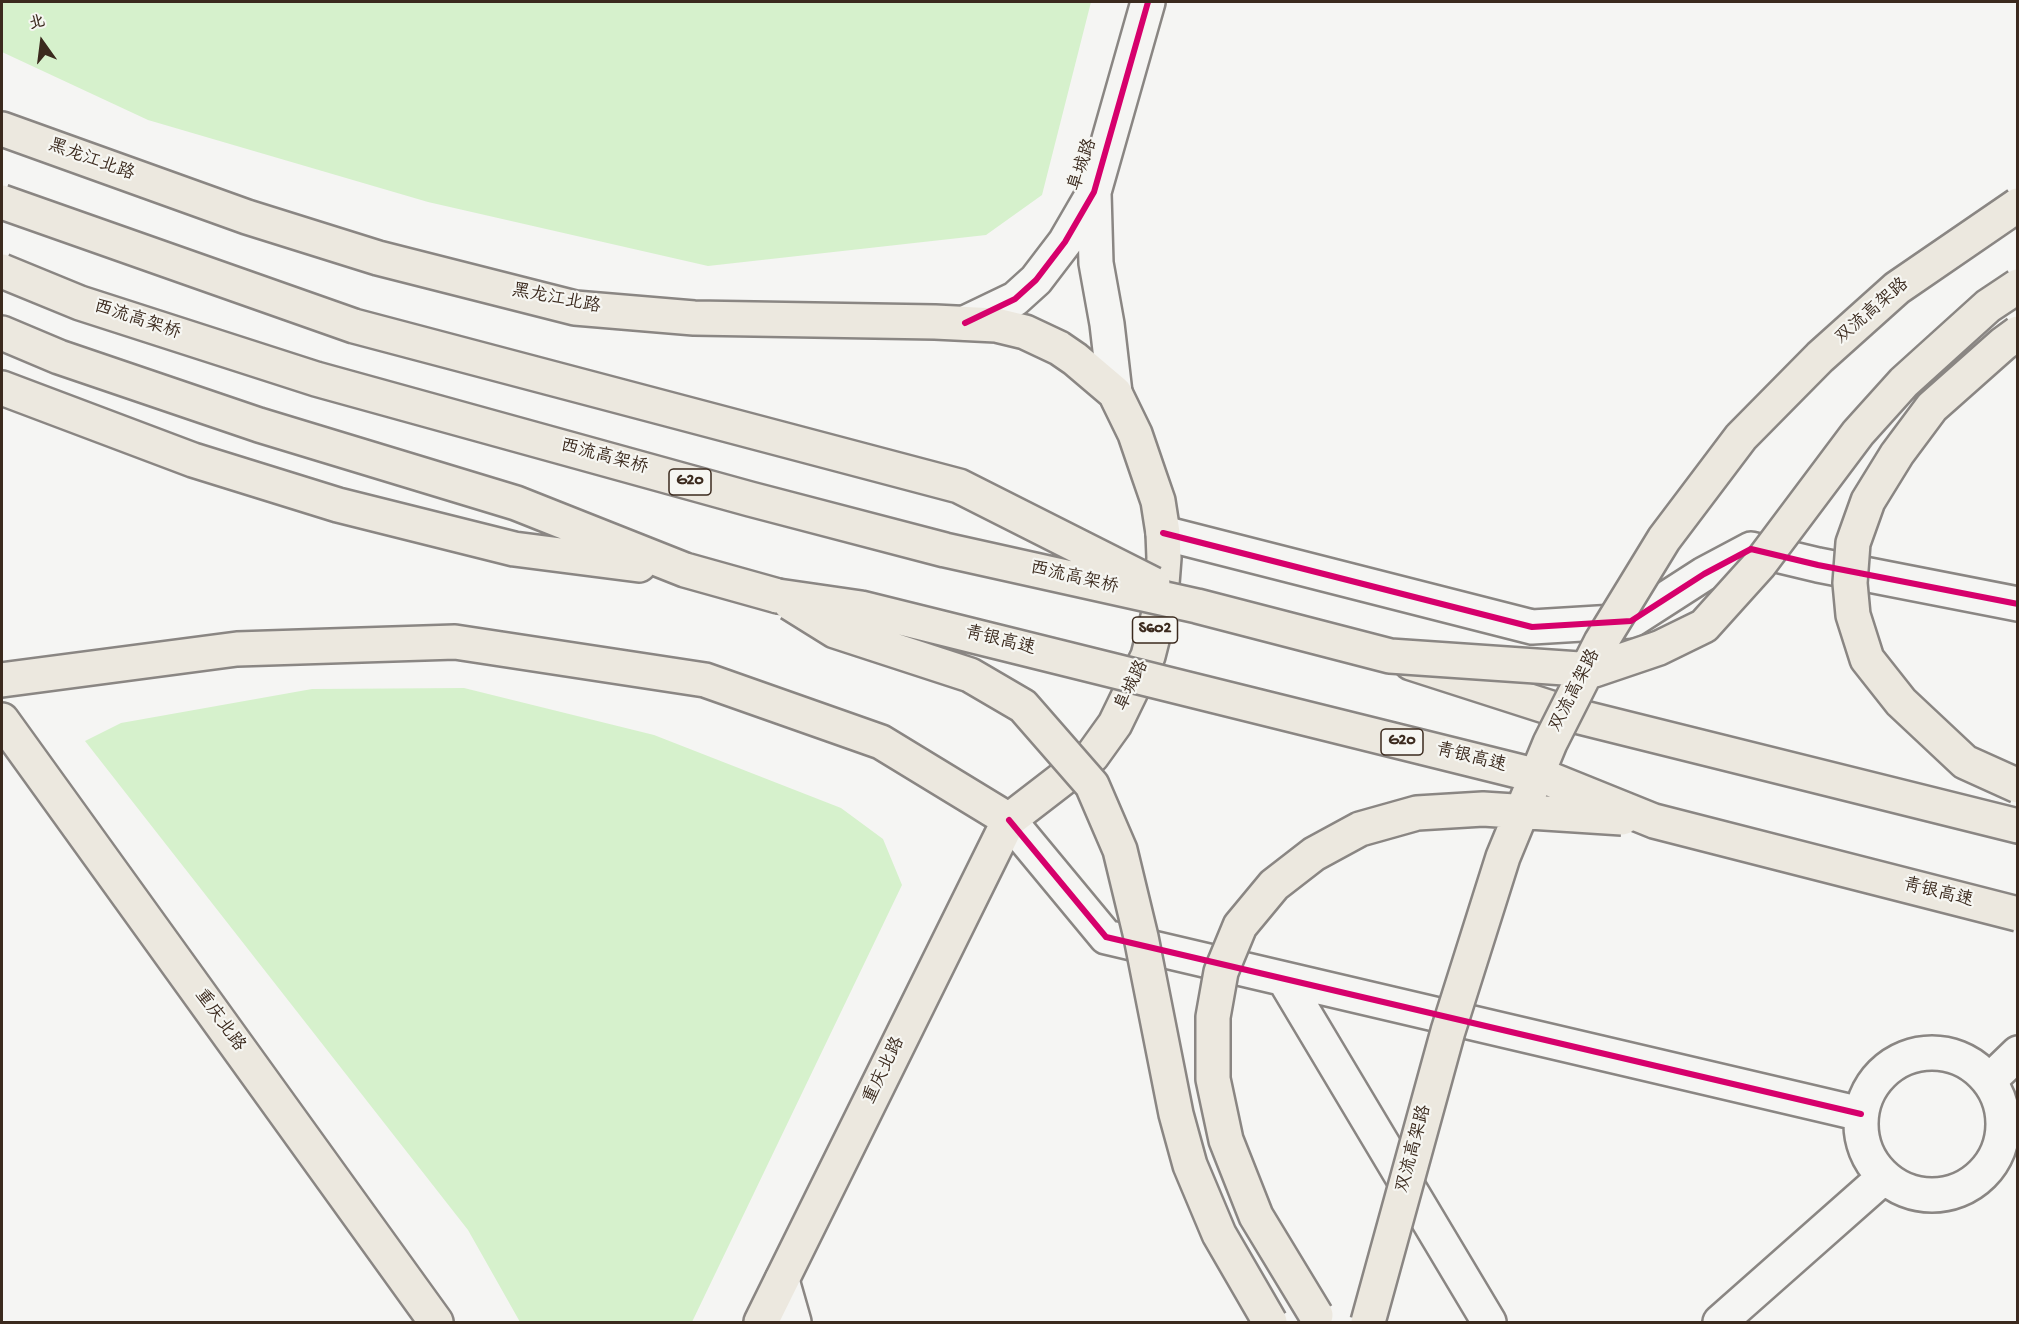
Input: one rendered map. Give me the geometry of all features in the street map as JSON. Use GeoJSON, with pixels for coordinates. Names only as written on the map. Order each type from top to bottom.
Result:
{"type":"FeatureCollection","features":[{"type":"Feature","properties":{"kind":"main road","name":"黑龙江北路"},"geometry":{"type":"LineString","coordinates":[[2,129],[247,217],[367,255],[575,308],[694,318],[965,323],[1006,328],[1025,332],[1059,348],[1115,393]]}},
{"type":"Feature","properties":{"kind":"main road"},"geometry":{"type":"LineString","coordinates":[[2,202],[354,326],[959,486],[1197,606]]}},
{"type":"Feature","properties":{"kind":"main road","name":"双流高架路"},"geometry":{"type":"LineString","coordinates":[[1368,1323],[1448,1031],[1503,857],[1550,743],[1600,642],[1664,539],[1740,437],[1820,357],[1897,288],[2018,205]]}},
{"type":"Feature","properties":{"kind":"main road","name":"西流高架桥"},"geometry":{"type":"LineString","coordinates":[[2,271],[80,303],[316,379],[750,499],[945,550],[1197,606],[1390,656]]}},
{"type":"Feature","properties":{"kind":"main road"},"geometry":{"type":"LineString","coordinates":[[1390,656],[1594,670],[1659,648],[1704,626],[1759,566],[1858,433],[1904,382],[1988,306],[2018,286]]}},
{"type":"Feature","properties":{"kind":"main road","name":"G20"},"geometry":{"type":"LineString","coordinates":[[2,333],[59,357],[259,425],[516,503],[685,570],[778,596]]}},
{"type":"Feature","properties":{"kind":"main road"},"geometry":{"type":"LineString","coordinates":[[2018,333],[1932,407],[1897,454],[1869,501],[1853,543],[1850,583],[1853,615],[1867,659],[1901,702],[1965,762],[2018,786]]}},
{"type":"Feature","properties":{"kind":"main road"},"geometry":{"type":"LineString","coordinates":[[2,388],[193,459],[338,505],[514,549],[685,570]]}},
{"type":"Feature","properties":{"kind":"main road","name":"阜城路"},"geometry":{"type":"LineString","coordinates":[[1009,820],[1092,756],[1115,724],[1148,656],[1158,618],[1164,534],[1158,501],[1135,434],[1115,393]]}},
{"type":"Feature","properties":{"kind":"main road"},"geometry":{"type":"LineString","coordinates":[[778,596],[835,631],[970,675],[1023,706],[1092,785],[1122,861],[1141,937],[1176,1114],[1190,1165],[1219,1234],[1270,1323]]}},
{"type":"Feature","properties":{"kind":"main road","name":"青银高速"},"geometry":{"type":"LineString","coordinates":[[778,596],[861,608],[1550,779],[1654,821],[2018,914]]}},
{"type":"Feature","properties":{"kind":"main road"},"geometry":{"type":"LineString","coordinates":[[2,680],[237,649],[455,642],[705,680],[881,742],[1009,820]]}},
{"type":"Feature","properties":{"kind":"main road","name":"G20"},"geometry":{"type":"LineString","coordinates":[[1390,656],[1576,716],[2018,826]]}},
{"type":"Feature","properties":{"kind":"main road","name":"重庆北路"},"geometry":{"type":"LineString","coordinates":[[2,720],[436,1323]]}},
{"type":"Feature","properties":{"kind":"main road"},"geometry":{"type":"LineString","coordinates":[[1323,1323],[1256,1216],[1226,1140],[1213,1079],[1213,1017],[1221,972],[1240,927],[1274,885],[1314,854],[1360,829],[1417,813],[1483,809],[1654,821]]}},
{"type":"Feature","properties":{"kind":"main road","name":"重庆北路"},"geometry":{"type":"LineString","coordinates":[[761,1323],[1009,820]]}},
{"type":"Feature","properties":{"kind":"street","name":"阜城路"},"geometry":{"type":"LineString","coordinates":[[965,323],[1015,299],[1036,280],[1065,242],[1094,192],[1148,2]]}},
{"type":"Feature","properties":{"kind":"street","name":"阜城路"},"geometry":{"type":"LineString","coordinates":[[1094,192],[1095,263],[1107,324],[1115,393]]}},
{"type":"Feature","properties":{"kind":"street"},"geometry":{"type":"LineString","coordinates":[[1164,534],[1532,627],[1631,621],[1704,574],[1751,549],[1818,565],[2018,604]]}},
{"type":"Feature","properties":{"kind":"street"},"geometry":{"type":"LineString","coordinates":[[1009,820],[1106,937],[1862,1114]]}},
{"type":"Feature","properties":{"kind":"street"},"geometry":{"type":"LineString","coordinates":[[1284,979],[1489,1323]]}},
{"type":"Feature","properties":{"kind":"street"},"geometry":{"type":"LineString","coordinates":[[1926,1053],[1950,1055],[1971,1064],[1989,1081],[2000,1102],[2008,1151],[1971,1184],[1950,1193],[1927,1195],[1904,1190],[1884,1177],[1870,1159],[1862,1137],[1862,1114],[1869,1092],[1883,1073],[1903,1059],[1926,1053]]}},
{"type":"Feature","properties":{"kind":"street"},"geometry":{"type":"LineString","coordinates":[[1989,1081],[2018,1053]]}},
{"type":"Feature","properties":{"kind":"street"},"geometry":{"type":"LineString","coordinates":[[1720,1323],[1884,1177]]}},
{"type":"Feature","properties":{"kind":"street"},"geometry":{"type":"LineString","coordinates":[[782,1280],[794,1323]]}},
{"type":"Feature","properties":{"kind":"green space"},"geometry":{"type":"Polygon","coordinates":[[[2,2],[1091,2],[1042,195],[986,235],[708,266],[428,202],[148,120],[2,52],[2,2]]]}},
{"type":"Feature","properties":{"kind":"green space"},"geometry":{"type":"Polygon","coordinates":[[[464,688],[654,735],[841,808],[883,839],[902,885],[692,1322],[520,1322],[468,1230],[85,741],[121,723],[312,689],[464,688]]]}},
{"type":"Feature","properties":{"kind":"cycle path"},"geometry":{"type":"LineString","coordinates":[[965,323],[1015,299],[1036,280],[1065,242],[1094,192],[1148,2]]}},
{"type":"Feature","properties":{"kind":"cycle path"},"geometry":{"type":"LineString","coordinates":[[1163,533],[1532,627],[1631,621],[1704,574],[1751,549],[1818,565],[2018,604]]}},
{"type":"Feature","properties":{"kind":"cycle path"},"geometry":{"type":"LineString","coordinates":[[1009,820],[1106,937],[1861,1114]]}}]}
